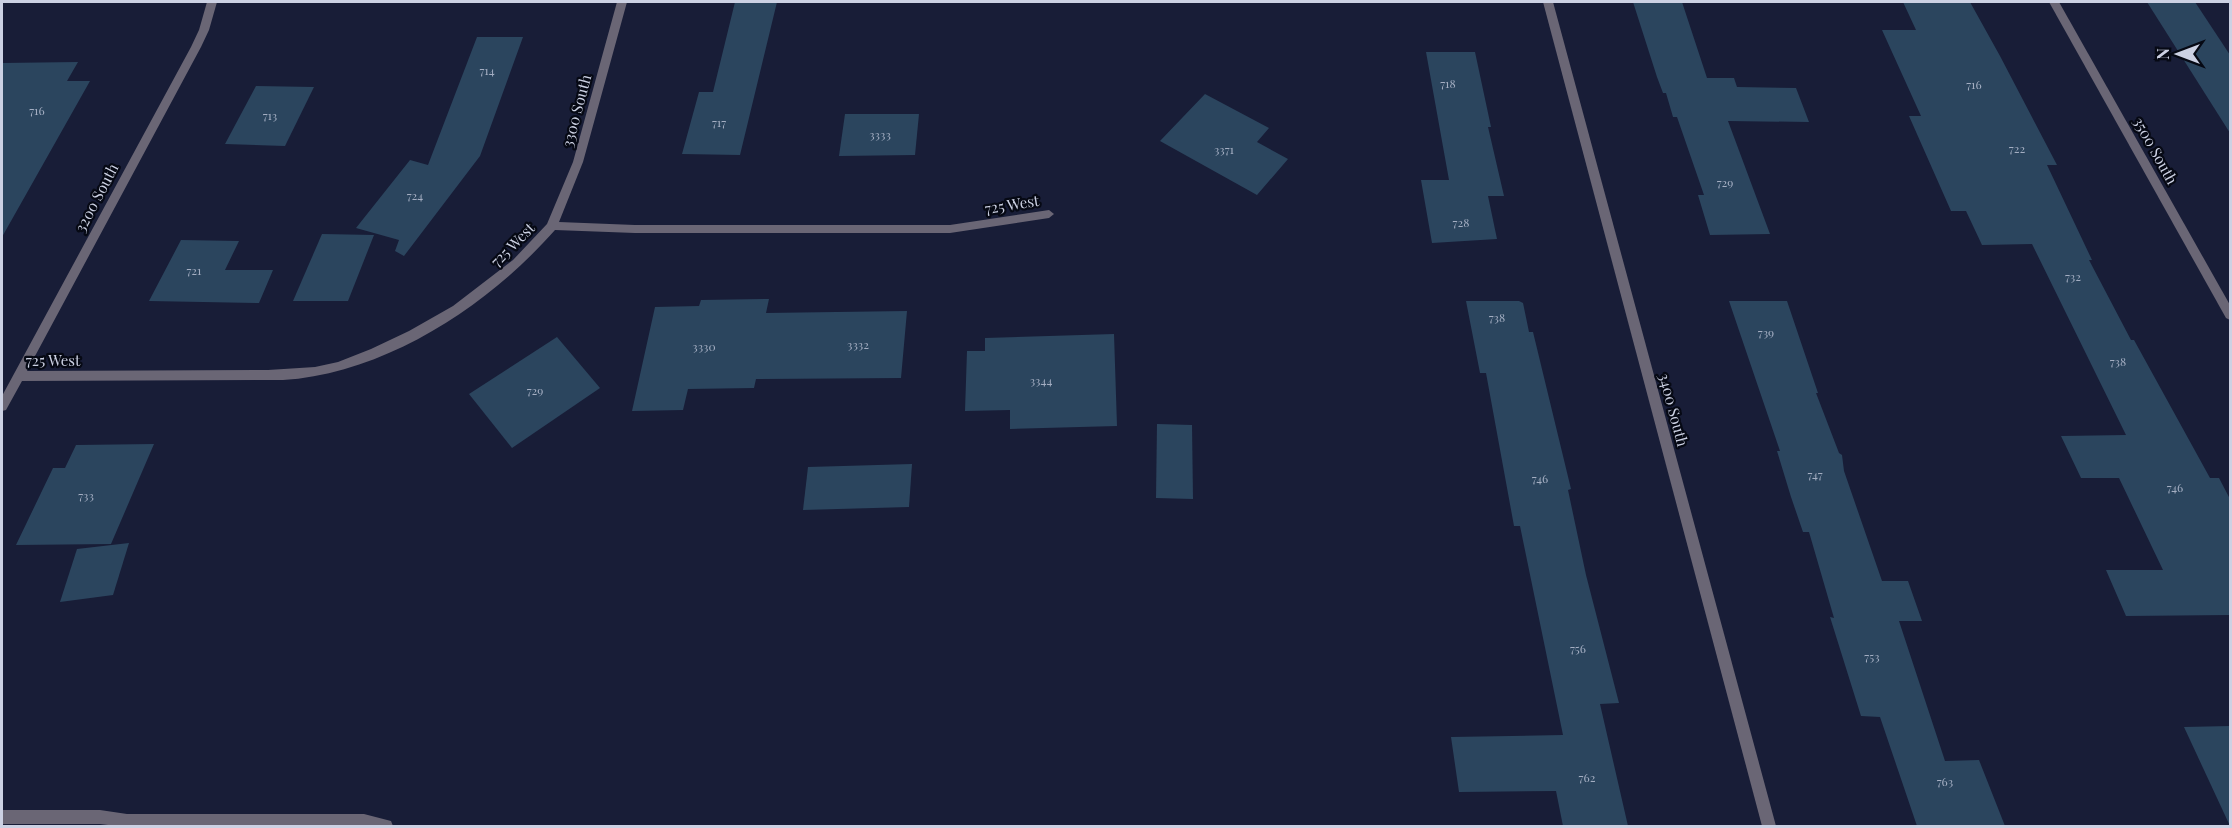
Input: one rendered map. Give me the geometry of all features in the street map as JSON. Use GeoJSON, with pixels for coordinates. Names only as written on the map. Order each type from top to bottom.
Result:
{"type":"FeatureCollection","features":[{"type":"Feature","properties":{"kind":"street","name":"3200 South"},"geometry":{"type":"LineString","coordinates":[[2,406],[196,47],[204,30],[212,2]]}},
{"type":"Feature","properties":{"kind":"street","name":"3300 South"},"geometry":{"type":"LineString","coordinates":[[552,226],[578,162],[622,2]]}},
{"type":"Feature","properties":{"kind":"street","name":"3400 South"},"geometry":{"type":"LineString","coordinates":[[1548,2],[1769,826]]}},
{"type":"Feature","properties":{"kind":"street","name":"3500 South"},"geometry":{"type":"LineString","coordinates":[[2054,2],[2230,315]]}},
{"type":"Feature","properties":{"kind":"street","name":"725 West"},"geometry":{"type":"LineString","coordinates":[[18,376],[268,375],[331,369],[360,360],[422,331],[464,306],[506,274],[534,248],[552,226],[635,229],[950,229],[1049,214]]}},
{"type":"Feature","properties":{"kind":"street"},"geometry":{"type":"LineString","coordinates":[[2,817],[100,817],[127,821],[364,821],[386,826]]}},
{"type":"Feature","properties":{"kind":"building"},"geometry":{"type":"Polygon","coordinates":[[[735,2],[777,2],[740,155],[682,154],[699,92],[713,92],[735,2]]]}},
{"type":"Feature","properties":{"kind":"building"},"geometry":{"type":"Polygon","coordinates":[[[1633,2],[1682,2],[1707,78],[1734,78],[1737,87],[1796,88],[1809,122],[1728,121],[1770,234],[1710,235],[1698,195],[1704,195],[1677,117],[1673,117],[1666,93],[1663,93],[1657,77],[1633,2]]]}},
{"type":"Feature","properties":{"kind":"building"},"geometry":{"type":"Polygon","coordinates":[[[1903,2],[1970,2],[2000,56],[2057,165],[2047,165],[2092,260],[2089,260],[2131,340],[2134,340],[2210,478],[2219,478],[2230,499],[2230,615],[2126,616],[2106,570],[2163,570],[2119,478],[2081,478],[2061,436],[2126,435],[2032,244],[1982,245],[1966,211],[1951,211],[1909,116],[1921,116],[1882,30],[1916,30],[1903,2]]]}},
{"type":"Feature","properties":{"kind":"building"},"geometry":{"type":"Polygon","coordinates":[[[2147,2],[2195,2],[2230,55],[2230,133],[2147,2]]]}},
{"type":"Feature","properties":{"kind":"building"},"geometry":{"type":"Polygon","coordinates":[[[477,37],[523,37],[480,156],[404,256],[395,251],[399,240],[356,228],[410,160],[428,165],[477,37]]]}},
{"type":"Feature","properties":{"kind":"building"},"geometry":{"type":"Polygon","coordinates":[[[1426,52],[1475,52],[1491,127],[1488,127],[1504,196],[1488,196],[1497,239],[1432,243],[1421,180],[1449,180],[1426,52]]]}},
{"type":"Feature","properties":{"kind":"building"},"geometry":{"type":"Polygon","coordinates":[[[78,62],[67,81],[90,81],[2,237],[2,63],[78,62]]]}},
{"type":"Feature","properties":{"kind":"building"},"geometry":{"type":"Polygon","coordinates":[[[256,86],[314,87],[285,146],[225,144],[256,86]]]}},
{"type":"Feature","properties":{"kind":"building"},"geometry":{"type":"Polygon","coordinates":[[[1205,94],[1269,128],[1257,142],[1288,159],[1257,195],[1160,141],[1205,94]]]}},
{"type":"Feature","properties":{"kind":"building"},"geometry":{"type":"Polygon","coordinates":[[[845,114],[919,114],[915,155],[839,156],[845,114]]]}},
{"type":"Feature","properties":{"kind":"building"},"geometry":{"type":"Polygon","coordinates":[[[322,234],[374,235],[348,301],[293,301],[322,234]]]}},
{"type":"Feature","properties":{"kind":"building"},"geometry":{"type":"Polygon","coordinates":[[[181,240],[239,241],[225,270],[273,270],[259,303],[149,301],[181,240]]]}},
{"type":"Feature","properties":{"kind":"building"},"geometry":{"type":"Polygon","coordinates":[[[769,299],[766,313],[907,311],[901,378],[756,379],[754,388],[688,389],[683,410],[632,411],[655,307],[699,306],[701,300],[769,299]]]}},
{"type":"Feature","properties":{"kind":"building"},"geometry":{"type":"Polygon","coordinates":[[[1466,301],[1519,301],[1523,303],[1529,332],[1533,332],[1571,489],[1568,490],[1586,575],[1619,703],[1600,704],[1628,826],[1563,826],[1556,791],[1459,792],[1451,737],[1563,735],[1520,526],[1514,526],[1486,373],[1480,373],[1466,301]]]}},
{"type":"Feature","properties":{"kind":"building"},"geometry":{"type":"Polygon","coordinates":[[[1729,301],[1787,301],[1818,393],[1816,393],[1839,453],[1842,455],[1844,471],[1882,581],[1908,581],[1922,621],[1899,621],[1945,761],[1979,760],[2005,826],[1917,826],[1880,717],[1861,716],[1830,617],[1834,618],[1809,532],[1803,532],[1777,451],[1780,451],[1729,301]]]}},
{"type":"Feature","properties":{"kind":"building"},"geometry":{"type":"Polygon","coordinates":[[[1114,334],[1117,426],[1010,429],[1010,410],[965,411],[967,351],[985,351],[985,338],[1114,334]]]}},
{"type":"Feature","properties":{"kind":"building"},"geometry":{"type":"Polygon","coordinates":[[[557,337],[600,388],[512,448],[469,394],[557,337]]]}},
{"type":"Feature","properties":{"kind":"building"},"geometry":{"type":"Polygon","coordinates":[[[1157,424],[1192,425],[1193,499],[1156,498],[1157,424]]]}},
{"type":"Feature","properties":{"kind":"building"},"geometry":{"type":"Polygon","coordinates":[[[154,444],[111,544],[16,545],[53,468],[65,468],[76,445],[154,444]]]}},
{"type":"Feature","properties":{"kind":"building"},"geometry":{"type":"Polygon","coordinates":[[[912,464],[909,507],[803,510],[808,467],[912,464]]]}},
{"type":"Feature","properties":{"kind":"building"},"geometry":{"type":"Polygon","coordinates":[[[129,543],[113,595],[60,602],[77,549],[129,543]]]}},
{"type":"Feature","properties":{"kind":"building"},"geometry":{"type":"Polygon","coordinates":[[[2230,726],[2230,826],[2184,727],[2230,726]]]}}]}
